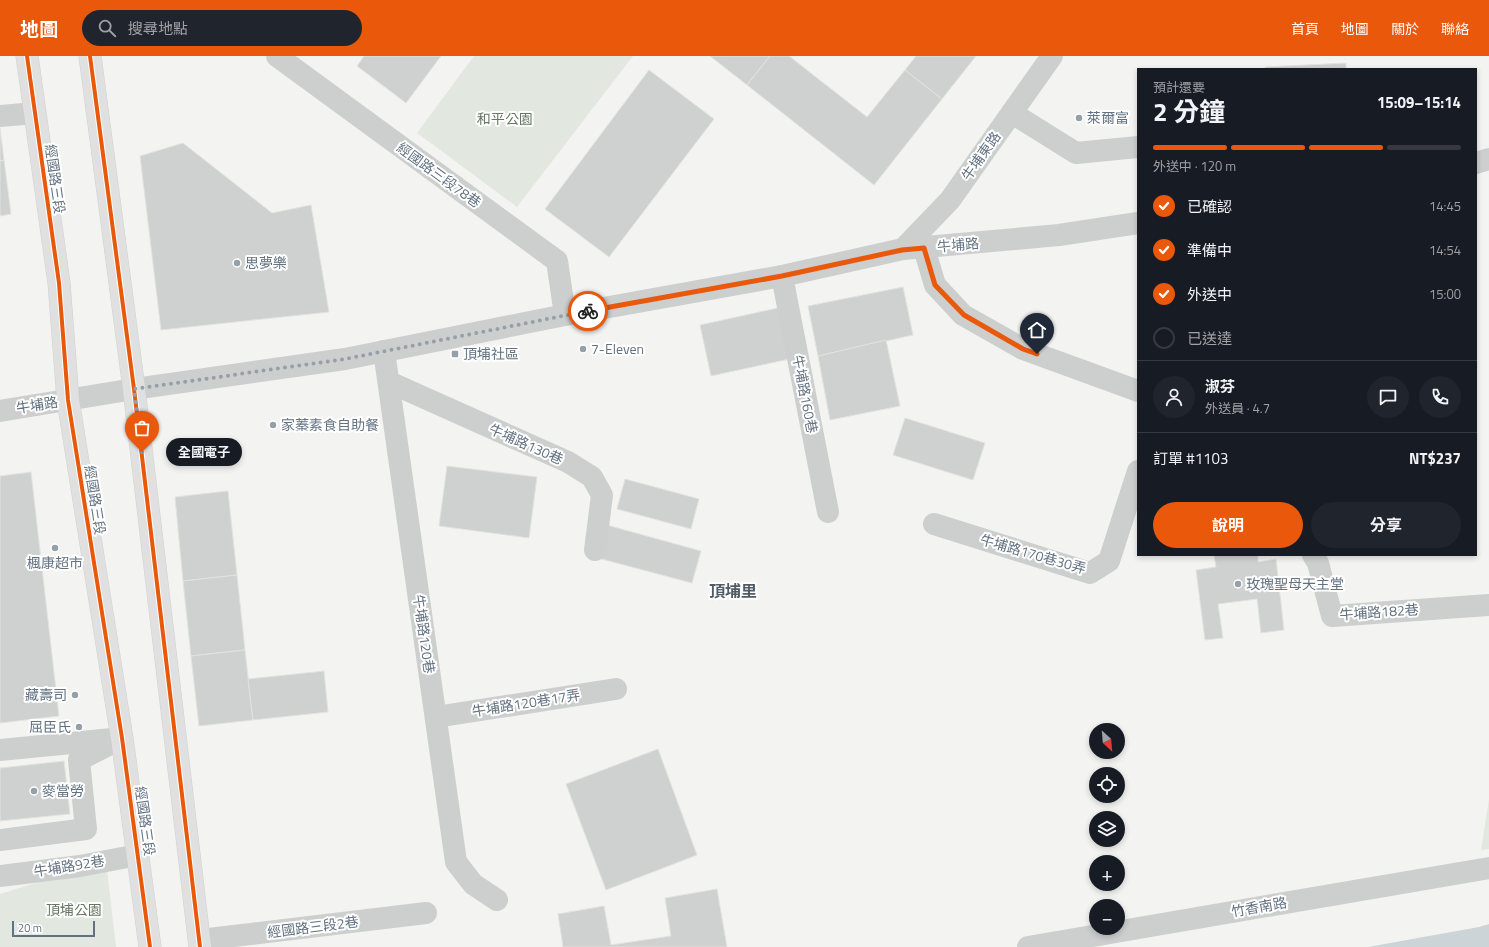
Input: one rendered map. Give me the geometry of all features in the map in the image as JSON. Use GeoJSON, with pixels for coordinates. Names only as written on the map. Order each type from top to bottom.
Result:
{"type":"FeatureCollection","features":[{"type":"Feature","properties":{"kind":"main road","name":"經國路三段"},"geometry":{"type":"LineString","coordinates":[[27,56],[59,283],[68,400],[122,738],[150,947]]}},
{"type":"Feature","properties":{"kind":"main road"},"geometry":{"type":"LineString","coordinates":[[90,56],[134,389],[200,944]]}},
{"type":"Feature","properties":{"kind":"street","name":"經國路三段78巷"},"geometry":{"type":"LineString","coordinates":[[277,56],[556,261],[565,315]]}},
{"type":"Feature","properties":{"kind":"street","name":"牛埔東路"},"geometry":{"type":"LineString","coordinates":[[902,250],[950,200],[1052,56]]}},
{"type":"Feature","properties":{"kind":"street"},"geometry":{"type":"LineString","coordinates":[[0,116],[34,113]]}},
{"type":"Feature","properties":{"kind":"street"},"geometry":{"type":"LineString","coordinates":[[1012,113],[1076,153],[1137,148]]}},
{"type":"Feature","properties":{"kind":"street"},"geometry":{"type":"LineString","coordinates":[[1477,163],[1489,160]]}},
{"type":"Feature","properties":{"kind":"street","name":"牛埔路"},"geometry":{"type":"LineString","coordinates":[[0,411],[134,389],[345,359],[565,315],[782,276],[902,250],[1059,235],[1137,223]]}},
{"type":"Feature","properties":{"kind":"street"},"geometry":{"type":"LineString","coordinates":[[924,248],[935,285],[964,315],[1023,349],[1137,391]]}},
{"type":"Feature","properties":{"kind":"street","name":"牛埔路160巷"},"geometry":{"type":"LineString","coordinates":[[782,276],[828,512]]}},
{"type":"Feature","properties":{"kind":"street","name":"牛埔路120巷"},"geometry":{"type":"LineString","coordinates":[[384,351],[456,862],[473,884],[497,900]]}},
{"type":"Feature","properties":{"kind":"street","name":"牛埔路130巷"},"geometry":{"type":"LineString","coordinates":[[389,382],[568,462],[592,478],[602,495],[594,550]]}},
{"type":"Feature","properties":{"kind":"street","name":"牛埔路170巷30弄"},"geometry":{"type":"LineString","coordinates":[[934,524],[1090,573],[1109,561],[1137,474]]}},
{"type":"Feature","properties":{"kind":"street","name":"牛埔路182巷"},"geometry":{"type":"LineString","coordinates":[[1314,556],[1318,563],[1332,616],[1489,605]]}},
{"type":"Feature","properties":{"kind":"street","name":"牛埔路120巷17弄"},"geometry":{"type":"LineString","coordinates":[[436,717],[616,689]]}},
{"type":"Feature","properties":{"kind":"street"},"geometry":{"type":"LineString","coordinates":[[0,750],[122,738]]}},
{"type":"Feature","properties":{"kind":"street"},"geometry":{"type":"LineString","coordinates":[[0,840],[86,829],[79,760],[122,738]]}},
{"type":"Feature","properties":{"kind":"street","name":"牛埔路92巷"},"geometry":{"type":"LineString","coordinates":[[0,876],[80,866],[138,855]]}},
{"type":"Feature","properties":{"kind":"street","name":"竹香南路"},"geometry":{"type":"LineString","coordinates":[[1028,947],[1489,868]]}},
{"type":"Feature","properties":{"kind":"street","name":"經國路三段2巷"},"geometry":{"type":"LineString","coordinates":[[200,944],[426,913]]}},
{"type":"Feature","properties":{"kind":"green space","name":"和平公園"},"geometry":{"type":"Polygon","coordinates":[[[474,56],[633,56],[517,207],[417,133],[474,56]]]}},
{"type":"Feature","properties":{"kind":"green space"},"geometry":{"type":"Polygon","coordinates":[[[1489,799],[1489,849],[1481,850],[1489,799]]]}},
{"type":"Feature","properties":{"kind":"green space","name":"頂埔公園"},"geometry":{"type":"Polygon","coordinates":[[[106,861],[116,947],[0,947],[0,894],[106,861]]]}},
{"type":"Feature","properties":{"kind":"shaded area"},"geometry":{"type":"Polygon","coordinates":[[[1489,924],[1489,947],[1368,947],[1479,927],[1489,924]]]}},
{"type":"Feature","properties":{"kind":"building"},"geometry":{"type":"Polygon","coordinates":[[[364,56],[441,56],[406,103],[357,66],[364,56]]]}},
{"type":"Feature","properties":{"kind":"building"},"geometry":{"type":"Polygon","coordinates":[[[710,56],[770,56],[747,85],[710,56]]]}},
{"type":"Feature","properties":{"kind":"building"},"geometry":{"type":"Polygon","coordinates":[[[770,56],[789,56],[867,117],[905,70],[942,99],[874,185],[747,85],[770,56]]]}},
{"type":"Feature","properties":{"kind":"building"},"geometry":{"type":"Polygon","coordinates":[[[916,56],[976,56],[942,99],[905,70],[916,56]]]}},
{"type":"Feature","properties":{"kind":"building"},"geometry":{"type":"Polygon","coordinates":[[[1346,63],[1346,68],[1265,67],[1346,63]]]}},
{"type":"Feature","properties":{"kind":"building"},"geometry":{"type":"Polygon","coordinates":[[[649,70],[714,119],[609,257],[545,209],[649,70]]]}},
{"type":"Feature","properties":{"kind":"building"},"geometry":{"type":"Polygon","coordinates":[[[0,128],[4,160],[0,161],[0,128]]]}},
{"type":"Feature","properties":{"kind":"building","name":"思夢樂"},"geometry":{"type":"Polygon","coordinates":[[[183,143],[272,213],[311,205],[329,312],[161,330],[140,156],[183,143]]]}},
{"type":"Feature","properties":{"kind":"building"},"geometry":{"type":"Polygon","coordinates":[[[4,160],[11,214],[0,216],[0,161],[4,160]]]}},
{"type":"Feature","properties":{"kind":"building"},"geometry":{"type":"Polygon","coordinates":[[[903,287],[913,335],[818,356],[808,306],[903,287]]]}},
{"type":"Feature","properties":{"kind":"building"},"geometry":{"type":"Polygon","coordinates":[[[782,307],[794,358],[711,376],[700,325],[782,307]]]}},
{"type":"Feature","properties":{"kind":"building"},"geometry":{"type":"Polygon","coordinates":[[[886,340],[900,406],[830,420],[818,356],[886,340]]]}},
{"type":"Feature","properties":{"kind":"building"},"geometry":{"type":"Polygon","coordinates":[[[905,418],[985,443],[973,480],[893,455],[905,418]]]}},
{"type":"Feature","properties":{"kind":"building"},"geometry":{"type":"Polygon","coordinates":[[[447,466],[537,477],[529,538],[439,526],[447,466]]]}},
{"type":"Feature","properties":{"kind":"building"},"geometry":{"type":"Polygon","coordinates":[[[31,472],[59,716],[0,723],[0,476],[31,472]]]}},
{"type":"Feature","properties":{"kind":"building"},"geometry":{"type":"Polygon","coordinates":[[[625,479],[699,499],[691,529],[617,509],[625,479]]]}},
{"type":"Feature","properties":{"kind":"building"},"geometry":{"type":"Polygon","coordinates":[[[228,491],[237,575],[183,581],[175,497],[228,491]]]}},
{"type":"Feature","properties":{"kind":"building"},"geometry":{"type":"Polygon","coordinates":[[[603,524],[701,551],[692,583],[594,557],[603,524]]]}},
{"type":"Feature","properties":{"kind":"building","name":"玫瑰聖母天主堂"},"geometry":{"type":"Polygon","coordinates":[[[1214,556],[1258,556],[1258,562],[1276,559],[1284,630],[1261,633],[1257,599],[1218,604],[1223,638],[1205,640],[1196,570],[1216,567],[1214,556]]]}},
{"type":"Feature","properties":{"kind":"building"},"geometry":{"type":"Polygon","coordinates":[[[237,575],[245,650],[191,656],[183,581],[237,575]]]}},
{"type":"Feature","properties":{"kind":"building"},"geometry":{"type":"Polygon","coordinates":[[[245,650],[253,720],[199,726],[191,656],[245,650]]]}},
{"type":"Feature","properties":{"kind":"building"},"geometry":{"type":"Polygon","coordinates":[[[324,671],[328,712],[253,720],[248,679],[324,671]]]}},
{"type":"Feature","properties":{"kind":"building"},"geometry":{"type":"Polygon","coordinates":[[[658,749],[697,855],[606,890],[566,784],[658,749]]]}},
{"type":"Feature","properties":{"kind":"building","name":"麥當勞"},"geometry":{"type":"Polygon","coordinates":[[[64,761],[70,814],[0,821],[0,768],[64,761]]]}},
{"type":"Feature","properties":{"kind":"building"},"geometry":{"type":"Polygon","coordinates":[[[717,889],[727,947],[563,947],[558,914],[604,906],[611,945],[671,936],[665,898],[717,889]]]}},
{"type":"Feature","properties":{"kind":"cycle path"},"geometry":{"type":"LineString","coordinates":[[27,56],[59,283],[68,400],[122,738],[150,947]]}},
{"type":"Feature","properties":{"kind":"cycle path"},"geometry":{"type":"LineString","coordinates":[[90,56],[134,389],[200,947]]}},
{"type":"Feature","properties":{"kind":"way so far"},"geometry":{"type":"LineString","coordinates":[[142,452],[134,389],[345,359],[588,311]]}},
{"type":"Feature","properties":{"kind":"place","name":"萊爾富"},"geometry":{"type":"Point","coordinates":[1079,118]}},
{"type":"Feature","properties":{"kind":"place","name":"思夢樂"},"geometry":{"type":"Point","coordinates":[237,263]}},
{"type":"Feature","properties":{"kind":"place","name":"7-Eleven"},"geometry":{"type":"Point","coordinates":[583,349]}},
{"type":"Feature","properties":{"kind":"place","name":"頂埔社區"},"geometry":{"type":"Point","coordinates":[455,354]}},
{"type":"Feature","properties":{"kind":"place","name":"家蓁素食自助餐"},"geometry":{"type":"Point","coordinates":[273,425]}},
{"type":"Feature","properties":{"kind":"place","name":"全國電子"},"geometry":{"type":"Point","coordinates":[142,452]}},
{"type":"Feature","properties":{"kind":"place","name":"楓康超市"},"geometry":{"type":"Point","coordinates":[55,548]}},
{"type":"Feature","properties":{"kind":"place","name":"玫瑰聖母天主堂"},"geometry":{"type":"Point","coordinates":[1238,584]}},
{"type":"Feature","properties":{"kind":"place","name":"藏壽司"},"geometry":{"type":"Point","coordinates":[75,695]}},
{"type":"Feature","properties":{"kind":"place","name":"屈臣氏"},"geometry":{"type":"Point","coordinates":[79,727]}},
{"type":"Feature","properties":{"kind":"place","name":"麥當勞"},"geometry":{"type":"Point","coordinates":[34,791]}},
{"type":"Feature","properties":{"kind":"district","name":"頂埔里"},"geometry":{"type":"Point","coordinates":[733,591]}},
{"type":"Feature","properties":{"kind":"route"},"geometry":{"type":"LineString","coordinates":[[588,311],[782,276],[902,250],[924,248],[935,285],[964,315],[1023,349],[1037,354]]}}]}
